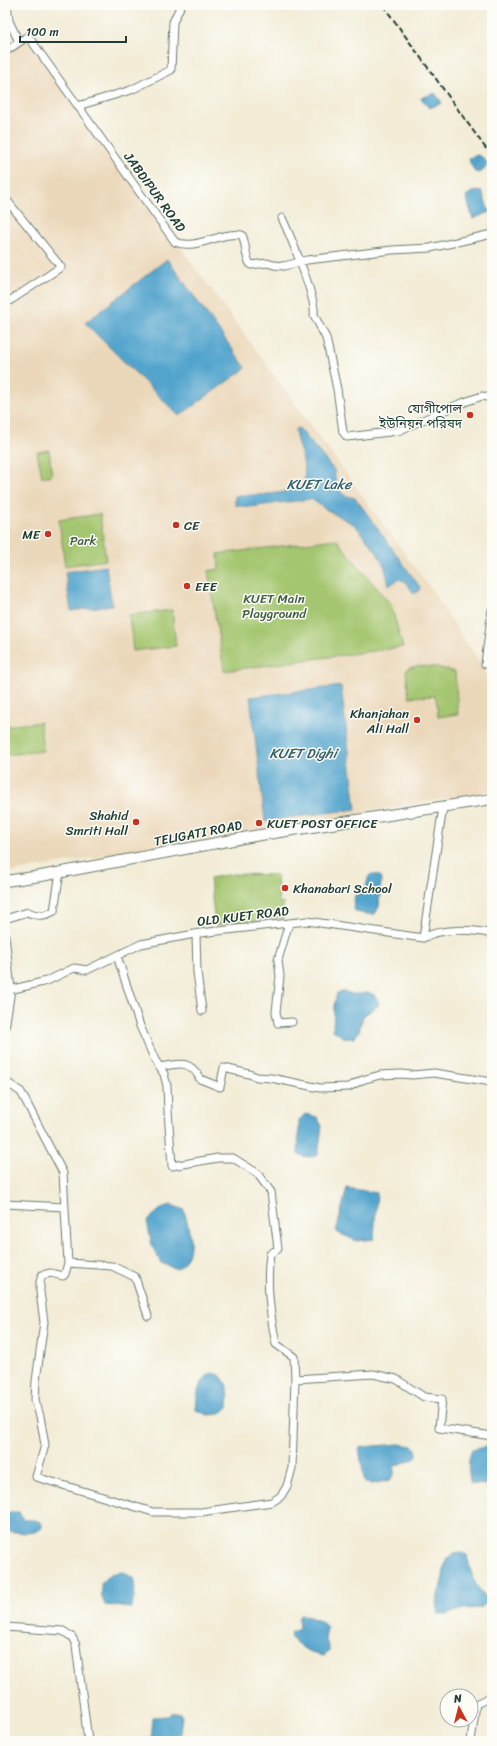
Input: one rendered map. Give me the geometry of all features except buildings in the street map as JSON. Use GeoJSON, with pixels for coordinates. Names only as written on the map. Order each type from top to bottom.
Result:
{"type":"FeatureCollection","features":[{"type":"Feature","properties":{"kind":"main road","name":"TELIGATI ROAD"},"geometry":{"type":"LineString","coordinates":[[5,881],[254,836],[492,799]]}},
{"type":"Feature","properties":{"kind":"street"},"geometry":{"type":"LineString","coordinates":[[5,52],[19,42],[9,21],[7,5]]}},
{"type":"Feature","properties":{"kind":"street"},"geometry":{"type":"LineString","coordinates":[[78,106],[131,90],[171,70],[173,22],[181,5]]}},
{"type":"Feature","properties":{"kind":"street","name":"JABDIPUR ROAD"},"geometry":{"type":"LineString","coordinates":[[19,42],[28,36],[175,242],[181,244],[192,244],[234,234],[242,236],[245,243],[247,260],[251,265],[267,263],[274,266],[284,266],[299,262],[392,250],[430,248],[492,234]]}},
{"type":"Feature","properties":{"kind":"street"},"geometry":{"type":"LineString","coordinates":[[5,198],[61,267],[5,304]]}},
{"type":"Feature","properties":{"kind":"street"},"geometry":{"type":"LineString","coordinates":[[282,218],[315,309],[314,315],[326,338],[337,389],[342,432],[347,437],[398,431],[458,404],[482,396],[492,398]]}},
{"type":"Feature","properties":{"kind":"street"},"geometry":{"type":"LineString","coordinates":[[484,664],[492,610]]}},
{"type":"Feature","properties":{"kind":"street"},"geometry":{"type":"LineString","coordinates":[[423,938],[443,807]]}},
{"type":"Feature","properties":{"kind":"street"},"geometry":{"type":"LineString","coordinates":[[5,919],[28,912],[36,916],[47,915],[54,911],[60,872]]}},
{"type":"Feature","properties":{"kind":"street","name":"OLD KUET ROAD"},"geometry":{"type":"LineString","coordinates":[[8,991],[47,981],[74,968],[87,970],[141,944],[196,934],[289,923],[306,921],[423,938],[430,934],[474,930],[492,934]]}},
{"type":"Feature","properties":{"kind":"street"},"geometry":{"type":"LineString","coordinates":[[289,923],[278,960],[280,976],[276,1012],[278,1023],[292,1022]]}},
{"type":"Feature","properties":{"kind":"street"},"geometry":{"type":"LineString","coordinates":[[196,934],[197,972],[202,1011]]}},
{"type":"Feature","properties":{"kind":"street"},"geometry":{"type":"LineString","coordinates":[[5,936],[8,991],[5,1028]]}},
{"type":"Feature","properties":{"kind":"street"},"geometry":{"type":"LineString","coordinates":[[5,1081],[21,1092],[63,1173],[68,1263],[63,1276],[47,1273],[42,1275],[40,1282],[44,1322],[35,1400],[40,1416],[45,1445],[36,1477],[153,1512],[201,1512],[272,1502],[281,1496],[287,1486],[292,1468],[296,1379],[294,1357],[276,1344],[269,1299],[268,1271],[270,1254],[278,1249],[271,1192],[257,1173],[233,1158],[218,1158],[172,1166],[167,1086],[164,1074],[140,1026],[117,956]]}},
{"type":"Feature","properties":{"kind":"street"},"geometry":{"type":"LineString","coordinates":[[160,1067],[172,1064],[187,1064],[195,1070],[200,1080],[220,1087],[224,1068],[257,1077],[271,1078],[320,1088],[349,1087],[362,1080],[380,1075],[401,1074],[412,1075],[434,1073],[492,1082]]}},
{"type":"Feature","properties":{"kind":"street"},"geometry":{"type":"LineString","coordinates":[[5,1204],[65,1207]]}},
{"type":"Feature","properties":{"kind":"street"},"geometry":{"type":"LineString","coordinates":[[68,1263],[112,1266],[135,1277],[148,1316]]}},
{"type":"Feature","properties":{"kind":"street"},"geometry":{"type":"LineString","coordinates":[[296,1379],[373,1374],[396,1379],[424,1397],[442,1399],[439,1428],[492,1436]]}},
{"type":"Feature","properties":{"kind":"street"},"geometry":{"type":"LineString","coordinates":[[5,1627],[64,1630],[72,1637],[76,1644],[88,1741]]}},
{"type":"Feature","properties":{"kind":"street"},"geometry":{"type":"LineString","coordinates":[[471,1741],[476,1704],[492,1696]]}},
{"type":"Feature","properties":{"kind":"shaded area"},"geometry":{"type":"Polygon","coordinates":[[[27,38],[433,592],[492,681],[492,791],[5,873],[5,54],[27,38]]]}},
{"type":"Feature","properties":{"kind":"green space"},"geometry":{"type":"Polygon","coordinates":[[[49,450],[52,475],[42,477],[37,452],[49,450]]]}},
{"type":"Feature","properties":{"kind":"green space","name":"Park"},"geometry":{"type":"Polygon","coordinates":[[[100,514],[106,560],[65,566],[59,520],[100,514]]]}},
{"type":"Feature","properties":{"kind":"green space","name":"KUET Main Playground"},"geometry":{"type":"Polygon","coordinates":[[[336,539],[391,605],[403,647],[224,671],[208,571],[219,569],[218,554],[336,539]]]}},
{"type":"Feature","properties":{"kind":"green space"},"geometry":{"type":"Polygon","coordinates":[[[172,610],[176,646],[133,651],[129,615],[172,610]]]}},
{"type":"Feature","properties":{"kind":"green space"},"geometry":{"type":"Polygon","coordinates":[[[418,666],[437,667],[455,672],[458,714],[438,717],[436,698],[434,696],[409,697],[406,672],[408,668],[418,666]]]}},
{"type":"Feature","properties":{"kind":"green space"},"geometry":{"type":"Polygon","coordinates":[[[40,722],[43,751],[5,755],[5,726],[40,722]]]}},
{"type":"Feature","properties":{"kind":"green space"},"geometry":{"type":"Polygon","coordinates":[[[233,874],[277,875],[279,903],[283,903],[284,918],[215,925],[210,878],[233,874]]]}},
{"type":"Feature","properties":{"kind":"water"},"geometry":{"type":"Polygon","coordinates":[[[435,93],[442,103],[429,108],[421,98],[435,93]]]}},
{"type":"Feature","properties":{"kind":"water"},"geometry":{"type":"Polygon","coordinates":[[[477,155],[482,157],[487,163],[485,169],[479,173],[475,172],[469,158],[477,155]]]}},
{"type":"Feature","properties":{"kind":"water"},"geometry":{"type":"Polygon","coordinates":[[[482,191],[489,212],[473,219],[466,196],[472,192],[482,191]]]}},
{"type":"Feature","properties":{"kind":"water"},"geometry":{"type":"Polygon","coordinates":[[[167,259],[246,368],[179,416],[85,323],[167,259]]]}},
{"type":"Feature","properties":{"kind":"water","name":"KUET Lake"},"geometry":{"type":"Polygon","coordinates":[[[299,428],[334,470],[336,484],[340,491],[344,495],[355,498],[420,587],[419,591],[414,594],[406,582],[399,579],[389,586],[385,568],[376,551],[355,525],[327,510],[311,499],[249,507],[235,505],[235,496],[261,495],[282,492],[299,487],[303,483],[305,471],[295,429],[299,428]]]}},
{"type":"Feature","properties":{"kind":"water"},"geometry":{"type":"Polygon","coordinates":[[[106,566],[112,605],[71,611],[65,572],[106,566]]]}},
{"type":"Feature","properties":{"kind":"water","name":"KUET Dighi"},"geometry":{"type":"Polygon","coordinates":[[[341,686],[356,809],[265,821],[250,697],[341,686]]]}},
{"type":"Feature","properties":{"kind":"water"},"geometry":{"type":"Polygon","coordinates":[[[371,874],[379,875],[381,879],[379,907],[375,914],[366,914],[353,909],[355,895],[365,892],[368,878],[371,874]]]}},
{"type":"Feature","properties":{"kind":"water"},"geometry":{"type":"Polygon","coordinates":[[[344,991],[352,994],[372,994],[377,999],[379,1005],[363,1016],[359,1032],[354,1038],[343,1037],[333,1030],[334,1006],[337,993],[344,991]]]}},
{"type":"Feature","properties":{"kind":"water"},"geometry":{"type":"Polygon","coordinates":[[[305,1114],[317,1117],[322,1126],[318,1155],[312,1157],[298,1154],[299,1120],[305,1114]]]}},
{"type":"Feature","properties":{"kind":"water"},"geometry":{"type":"Polygon","coordinates":[[[347,1188],[377,1193],[374,1239],[357,1241],[336,1232],[347,1188]]]}},
{"type":"Feature","properties":{"kind":"water"},"geometry":{"type":"Polygon","coordinates":[[[172,1205],[184,1210],[190,1234],[190,1249],[183,1263],[177,1269],[161,1263],[152,1246],[147,1221],[163,1207],[172,1205]]]}},
{"type":"Feature","properties":{"kind":"water"},"geometry":{"type":"Polygon","coordinates":[[[212,1373],[220,1375],[226,1383],[229,1397],[228,1407],[220,1414],[208,1415],[196,1410],[197,1399],[199,1388],[203,1380],[212,1373]]]}},
{"type":"Feature","properties":{"kind":"water"},"geometry":{"type":"Polygon","coordinates":[[[399,1444],[412,1446],[416,1449],[417,1455],[414,1459],[395,1466],[394,1474],[390,1480],[372,1484],[365,1483],[359,1449],[361,1447],[399,1444]]]}},
{"type":"Feature","properties":{"kind":"water"},"geometry":{"type":"Polygon","coordinates":[[[492,1445],[492,1481],[487,1485],[471,1484],[468,1467],[472,1450],[492,1445]]]}},
{"type":"Feature","properties":{"kind":"water"},"geometry":{"type":"Polygon","coordinates":[[[5,1512],[19,1512],[23,1520],[39,1521],[42,1524],[42,1527],[40,1530],[35,1532],[27,1533],[8,1531],[5,1529],[5,1512]]]}},
{"type":"Feature","properties":{"kind":"water"},"geometry":{"type":"Polygon","coordinates":[[[462,1553],[467,1555],[472,1575],[480,1591],[491,1600],[480,1608],[464,1609],[448,1614],[438,1614],[436,1603],[446,1560],[453,1554],[462,1553]]]}},
{"type":"Feature","properties":{"kind":"water"},"geometry":{"type":"Polygon","coordinates":[[[123,1572],[133,1578],[135,1586],[135,1593],[131,1608],[105,1605],[102,1597],[101,1583],[110,1574],[123,1572]]]}},
{"type":"Feature","properties":{"kind":"water"},"geometry":{"type":"Polygon","coordinates":[[[301,1614],[320,1621],[327,1627],[325,1639],[329,1647],[329,1652],[324,1656],[314,1654],[290,1637],[292,1632],[299,1629],[298,1618],[301,1614]]]}},
{"type":"Feature","properties":{"kind":"water"},"geometry":{"type":"Polygon","coordinates":[[[172,1713],[180,1713],[182,1717],[179,1741],[151,1741],[153,1717],[168,1716],[172,1713]]]}},
{"type":"Feature","properties":{"kind":"railway"},"geometry":{"type":"LineString","coordinates":[[383,5],[492,157]]}},
{"type":"Feature","properties":{"kind":"place","name":"যোগীপোল ইউনিয়ন পরিষদ"},"geometry":{"type":"Point","coordinates":[470,415]}},
{"type":"Feature","properties":{"kind":"place","name":"CE"},"geometry":{"type":"Point","coordinates":[176,525]}},
{"type":"Feature","properties":{"kind":"place","name":"ME"},"geometry":{"type":"Point","coordinates":[48,534]}},
{"type":"Feature","properties":{"kind":"place","name":"EEE"},"geometry":{"type":"Point","coordinates":[187,586]}},
{"type":"Feature","properties":{"kind":"place","name":"Khanjahan Ali Hall"},"geometry":{"type":"Point","coordinates":[417,720]}},
{"type":"Feature","properties":{"kind":"place","name":"Shahid Smriti Hall"},"geometry":{"type":"Point","coordinates":[136,822]}},
{"type":"Feature","properties":{"kind":"place","name":"KUET POST OFFICE"},"geometry":{"type":"Point","coordinates":[259,823]}},
{"type":"Feature","properties":{"kind":"place","name":"Khanabari School"},"geometry":{"type":"Point","coordinates":[285,888]}}]}
